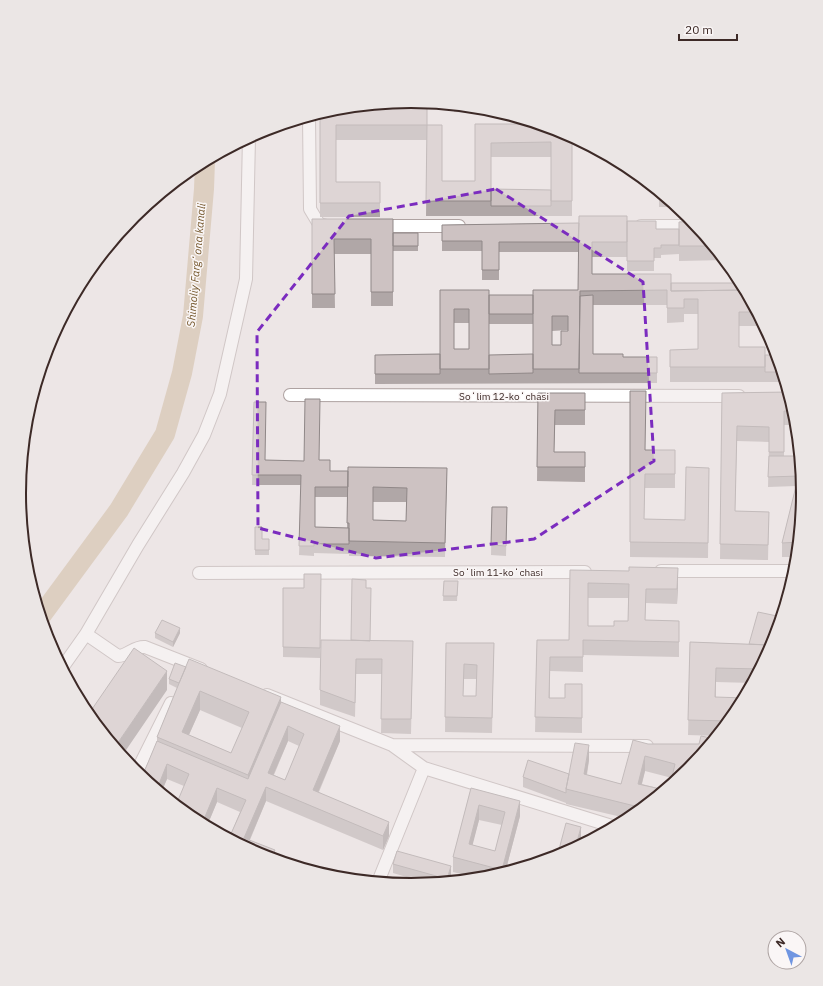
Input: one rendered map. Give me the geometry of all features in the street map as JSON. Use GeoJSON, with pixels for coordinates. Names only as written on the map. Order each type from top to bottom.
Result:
{"type":"FeatureCollection","features":[{"type":"Feature","properties":{"kind":"street"},"geometry":{"type":"LineString","coordinates":[[309,122],[310,209],[319,224],[331,227]]}},
{"type":"Feature","properties":{"kind":"street"},"geometry":{"type":"LineString","coordinates":[[66,663],[86,634],[138,545],[183,473],[204,435],[220,394],[246,278],[249,144]]}},
{"type":"Feature","properties":{"kind":"street"},"geometry":{"type":"LineString","coordinates":[[367,226],[469,226]]}},
{"type":"Feature","properties":{"kind":"street"},"geometry":{"type":"LineString","coordinates":[[627,226],[689,226]]}},
{"type":"Feature","properties":{"kind":"street","name":"Soʻlim 12-koʻchasi"},"geometry":{"type":"LineString","coordinates":[[290,395],[751,396]]}},
{"type":"Feature","properties":{"kind":"street"},"geometry":{"type":"LineString","coordinates":[[653,571],[789,571]]}},
{"type":"Feature","properties":{"kind":"street","name":"Soʻlim 11-koʻchasi"},"geometry":{"type":"LineString","coordinates":[[199,573],[597,572]]}},
{"type":"Feature","properties":{"kind":"street"},"geometry":{"type":"LineString","coordinates":[[86,634],[118,656],[123,656],[138,646],[145,647],[210,673]]}},
{"type":"Feature","properties":{"kind":"street"},"geometry":{"type":"LineString","coordinates":[[254,690],[392,745],[424,768],[608,825]]}},
{"type":"Feature","properties":{"kind":"street"},"geometry":{"type":"LineString","coordinates":[[139,766],[171,703]]}},
{"type":"Feature","properties":{"kind":"street"},"geometry":{"type":"LineString","coordinates":[[392,745],[661,746]]}},
{"type":"Feature","properties":{"kind":"street"},"geometry":{"type":"LineString","coordinates":[[380,877],[424,768]]}},
{"type":"Feature","properties":{"kind":"highlighted area"},"geometry":{"type":"Polygon","coordinates":[[[496,189],[643,282],[654,461],[534,539],[376,558],[258,528],[257,332],[349,216],[496,189]]]}},
{"type":"Feature","properties":{"kind":"building"},"geometry":{"type":"Polygon","coordinates":[[[386,108],[427,108],[427,125],[336,125],[336,182],[380,182],[380,203],[320,203],[320,119],[336,115],[386,108]]]}},
{"type":"Feature","properties":{"kind":"building"},"geometry":{"type":"Polygon","coordinates":[[[475,124],[521,124],[572,143],[572,201],[551,201],[551,142],[491,143],[491,201],[426,201],[427,125],[442,125],[442,181],[475,181],[475,124]]]}},
{"type":"Feature","properties":{"kind":"building"},"geometry":{"type":"Polygon","coordinates":[[[491,189],[551,190],[551,206],[491,206],[491,189]]]}},
{"type":"Feature","properties":{"kind":"building"},"geometry":{"type":"Polygon","coordinates":[[[579,216],[627,216],[627,242],[592,242],[592,274],[671,274],[671,291],[739,290],[752,312],[739,312],[739,347],[765,347],[765,367],[670,367],[670,350],[698,349],[698,299],[684,299],[684,308],[667,308],[667,290],[580,291],[579,369],[533,369],[533,290],[578,290],[579,216]],[[552,316],[552,345],[561,345],[561,331],[568,331],[568,316],[552,316]]]}},
{"type":"Feature","properties":{"kind":"building"},"geometry":{"type":"Polygon","coordinates":[[[312,219],[393,219],[393,292],[371,292],[371,239],[334,239],[335,294],[312,294],[312,219]]]}},
{"type":"Feature","properties":{"kind":"building"},"geometry":{"type":"Polygon","coordinates":[[[627,221],[656,221],[656,229],[679,229],[679,245],[661,245],[661,248],[654,248],[654,261],[627,261],[627,221]]]}},
{"type":"Feature","properties":{"kind":"building"},"geometry":{"type":"Polygon","coordinates":[[[679,222],[685,222],[707,246],[679,246],[679,222]]]}},
{"type":"Feature","properties":{"kind":"building"},"geometry":{"type":"Polygon","coordinates":[[[579,223],[578,242],[499,242],[499,270],[482,270],[482,241],[442,241],[442,225],[579,223]]]}},
{"type":"Feature","properties":{"kind":"building"},"geometry":{"type":"Polygon","coordinates":[[[393,233],[418,233],[418,246],[393,246],[393,233]]]}},
{"type":"Feature","properties":{"kind":"building"},"geometry":{"type":"Polygon","coordinates":[[[671,283],[734,283],[739,290],[671,291],[671,283]]]}},
{"type":"Feature","properties":{"kind":"building"},"geometry":{"type":"Polygon","coordinates":[[[440,290],[489,290],[489,369],[440,369],[440,290]],[[454,309],[454,349],[469,349],[469,309],[454,309]]]}},
{"type":"Feature","properties":{"kind":"building"},"geometry":{"type":"Polygon","coordinates":[[[489,295],[533,295],[533,314],[489,314],[489,295]]]}},
{"type":"Feature","properties":{"kind":"building"},"geometry":{"type":"Polygon","coordinates":[[[593,295],[593,354],[623,354],[623,357],[657,357],[657,373],[579,373],[580,296],[593,295]]]}},
{"type":"Feature","properties":{"kind":"building"},"geometry":{"type":"Polygon","coordinates":[[[440,354],[440,374],[375,374],[375,355],[440,354]]]}},
{"type":"Feature","properties":{"kind":"building"},"geometry":{"type":"Polygon","coordinates":[[[533,354],[533,373],[489,374],[489,355],[533,354]]]}},
{"type":"Feature","properties":{"kind":"building"},"geometry":{"type":"Polygon","coordinates":[[[765,355],[772,355],[778,372],[765,372],[765,355]]]}},
{"type":"Feature","properties":{"kind":"building"},"geometry":{"type":"Polygon","coordinates":[[[630,391],[646,391],[645,450],[675,450],[675,474],[645,474],[644,519],[685,520],[686,467],[709,468],[708,543],[630,542],[630,391]]]}},
{"type":"Feature","properties":{"kind":"building"},"geometry":{"type":"Polygon","coordinates":[[[784,392],[788,411],[784,411],[784,452],[769,452],[769,427],[737,426],[735,511],[769,512],[768,545],[720,544],[722,393],[784,392]]]}},
{"type":"Feature","properties":{"kind":"building"},"geometry":{"type":"Polygon","coordinates":[[[538,393],[585,393],[585,410],[555,410],[554,452],[585,452],[585,467],[537,467],[538,393]]]}},
{"type":"Feature","properties":{"kind":"building"},"geometry":{"type":"Polygon","coordinates":[[[305,399],[320,399],[319,460],[330,460],[330,471],[348,471],[348,487],[315,487],[315,527],[349,528],[349,544],[314,544],[314,546],[299,546],[301,475],[252,475],[254,402],[266,402],[265,460],[304,461],[305,399]]]}},
{"type":"Feature","properties":{"kind":"building"},"geometry":{"type":"Polygon","coordinates":[[[769,456],[795,456],[796,476],[768,477],[769,456]]]}},
{"type":"Feature","properties":{"kind":"building"},"geometry":{"type":"Polygon","coordinates":[[[348,467],[447,468],[445,543],[349,541],[349,523],[347,523],[348,467]],[[373,487],[373,520],[406,521],[407,488],[373,487]]]}},
{"type":"Feature","properties":{"kind":"building"},"geometry":{"type":"Polygon","coordinates":[[[797,484],[794,542],[782,543],[797,484]]]}},
{"type":"Feature","properties":{"kind":"building"},"geometry":{"type":"Polygon","coordinates":[[[492,507],[507,507],[506,546],[491,545],[492,507]]]}},
{"type":"Feature","properties":{"kind":"building"},"geometry":{"type":"Polygon","coordinates":[[[255,527],[262,527],[262,539],[269,539],[269,550],[255,550],[255,527]]]}},
{"type":"Feature","properties":{"kind":"building"},"geometry":{"type":"Polygon","coordinates":[[[629,567],[678,568],[677,589],[646,589],[645,620],[679,621],[679,642],[583,640],[583,657],[550,657],[549,698],[565,698],[565,684],[582,684],[582,718],[535,717],[537,640],[569,640],[570,570],[629,571],[629,567]],[[588,583],[588,626],[614,626],[614,621],[628,621],[629,584],[588,583]]]}},
{"type":"Feature","properties":{"kind":"building"},"geometry":{"type":"Polygon","coordinates":[[[304,574],[321,574],[320,648],[283,647],[283,588],[304,588],[304,574]]]}},
{"type":"Feature","properties":{"kind":"building"},"geometry":{"type":"Polygon","coordinates":[[[352,579],[366,580],[366,588],[371,588],[370,641],[351,640],[352,579]]]}},
{"type":"Feature","properties":{"kind":"building"},"geometry":{"type":"Polygon","coordinates":[[[444,581],[458,581],[457,596],[443,596],[444,581]]]}},
{"type":"Feature","properties":{"kind":"building"},"geometry":{"type":"Polygon","coordinates":[[[758,612],[777,616],[766,645],[749,644],[758,612]]]}},
{"type":"Feature","properties":{"kind":"building"},"geometry":{"type":"Polygon","coordinates":[[[162,620],[180,628],[173,642],[155,633],[162,620]]]}},
{"type":"Feature","properties":{"kind":"building"},"geometry":{"type":"Polygon","coordinates":[[[321,640],[413,641],[411,719],[381,719],[382,659],[356,659],[355,703],[320,690],[321,640]]]}},
{"type":"Feature","properties":{"kind":"building"},"geometry":{"type":"Polygon","coordinates":[[[690,642],[766,645],[754,669],[716,668],[715,697],[738,698],[722,721],[688,720],[690,642]]]}},
{"type":"Feature","properties":{"kind":"building"},"geometry":{"type":"Polygon","coordinates":[[[446,643],[494,643],[492,718],[445,717],[446,643]],[[464,664],[463,696],[476,696],[477,665],[464,664]]]}},
{"type":"Feature","properties":{"kind":"building"},"geometry":{"type":"Polygon","coordinates":[[[134,648],[167,671],[118,742],[92,709],[134,648]]]}},
{"type":"Feature","properties":{"kind":"building"},"geometry":{"type":"Polygon","coordinates":[[[189,659],[281,697],[248,775],[157,737],[189,659]],[[200,691],[182,732],[231,753],[249,712],[200,691]]]}},
{"type":"Feature","properties":{"kind":"building"},"geometry":{"type":"Polygon","coordinates":[[[175,663],[186,667],[179,683],[169,679],[175,663]]]}},
{"type":"Feature","properties":{"kind":"building"},"geometry":{"type":"Polygon","coordinates":[[[281,702],[340,726],[313,790],[389,822],[383,836],[266,787],[244,838],[275,850],[274,853],[231,834],[246,800],[217,788],[204,818],[178,800],[189,774],[167,764],[159,784],[144,771],[157,741],[248,779],[281,702]],[[288,726],[268,773],[285,780],[304,734],[288,726]]]}},
{"type":"Feature","properties":{"kind":"building"},"geometry":{"type":"Polygon","coordinates":[[[701,736],[709,738],[672,777],[675,764],[645,756],[638,784],[659,789],[636,806],[566,789],[575,743],[589,745],[584,774],[621,784],[633,740],[648,744],[699,744],[701,736]]]}},
{"type":"Feature","properties":{"kind":"building"},"geometry":{"type":"Polygon","coordinates":[[[528,760],[569,774],[566,793],[523,777],[528,760]]]}},
{"type":"Feature","properties":{"kind":"building"},"geometry":{"type":"Polygon","coordinates":[[[471,788],[520,801],[503,867],[497,869],[453,857],[471,788]],[[479,805],[469,844],[495,851],[505,812],[479,805]]]}},
{"type":"Feature","properties":{"kind":"building"},"geometry":{"type":"Polygon","coordinates":[[[566,823],[581,827],[577,841],[559,849],[566,823]]]}},
{"type":"Feature","properties":{"kind":"building"},"geometry":{"type":"Polygon","coordinates":[[[397,851],[451,866],[448,877],[441,877],[393,864],[397,851]]]}},
{"type":"Feature","properties":{"kind":"waterway","name":"Shimoliy Fargʻona kanali"},"geometry":{"type":"LineString","coordinates":[[44,611],[119,510],[165,434],[182,373],[193,316],[205,167]]}}]}
